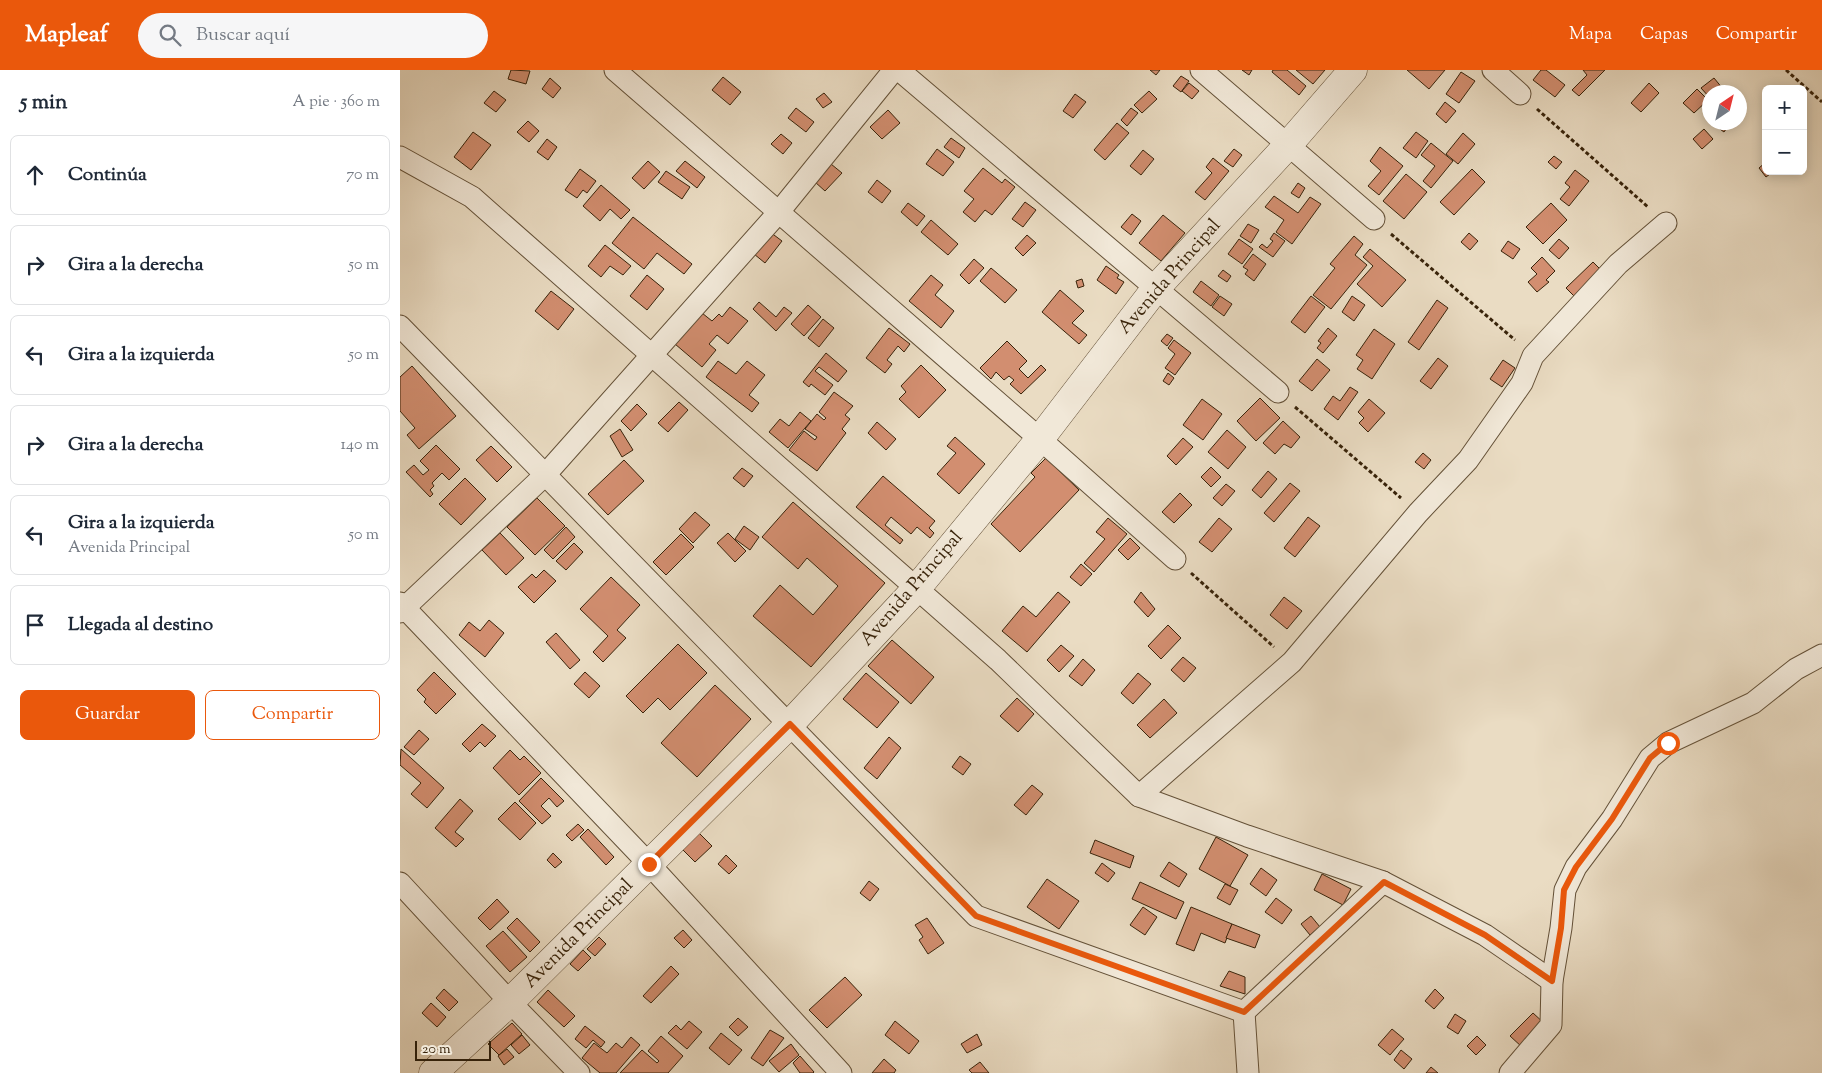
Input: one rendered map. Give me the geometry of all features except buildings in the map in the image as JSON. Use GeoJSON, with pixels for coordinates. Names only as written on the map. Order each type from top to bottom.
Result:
{"type":"FeatureCollection","features":[{"type":"Feature","properties":{"kind":"street"},"geometry":{"type":"LineString","coordinates":[[615,70],[1176,559]]}},
{"type":"Feature","properties":{"kind":"street"},"geometry":{"type":"LineString","coordinates":[[841,1073],[649,864],[402,607],[544,475],[778,213],[894,70]]}},
{"type":"Feature","properties":{"kind":"street"},"geometry":{"type":"LineString","coordinates":[[899,70],[1278,392]]}},
{"type":"Feature","properties":{"kind":"street"},"geometry":{"type":"LineString","coordinates":[[1201,70],[1374,219]]}},
{"type":"Feature","properties":{"kind":"street","name":"Avenida Principal"},"geometry":{"type":"LineString","coordinates":[[433,1073],[510,1002],[790,724],[917,588],[1040,439],[1156,288],[1288,145],[1353,70]]}},
{"type":"Feature","properties":{"kind":"street"},"geometry":{"type":"LineString","coordinates":[[1493,70],[1520,94]]}},
{"type":"Feature","properties":{"kind":"street"},"geometry":{"type":"LineString","coordinates":[[400,157],[472,197],[998,660],[1139,796],[1247,836],[1384,882],[1485,935],[1552,981]]}},
{"type":"Feature","properties":{"kind":"street"},"geometry":{"type":"LineString","coordinates":[[1139,796],[1292,662],[1418,513],[1468,460],[1522,383],[1533,356],[1618,264],[1666,223]]}},
{"type":"Feature","properties":{"kind":"street"},"geometry":{"type":"LineString","coordinates":[[400,326],[976,916],[1244,1012]]}},
{"type":"Feature","properties":{"kind":"street"},"geometry":{"type":"LineString","coordinates":[[1510,1073],[1551,1025],[1552,981],[1561,928],[1564,890],[1576,867],[1612,819],[1650,758],[1668,743],[1753,703],[1796,669],[1822,655]]}},
{"type":"Feature","properties":{"kind":"street"},"geometry":{"type":"LineString","coordinates":[[1244,1012],[1384,882]]}},
{"type":"Feature","properties":{"kind":"street"},"geometry":{"type":"LineString","coordinates":[[400,884],[510,1002],[580,1073]]}},
{"type":"Feature","properties":{"kind":"street"},"geometry":{"type":"LineString","coordinates":[[1244,1012],[1248,1073]]}},
{"type":"Feature","properties":{"kind":"path"},"geometry":{"type":"LineString","coordinates":[[1786,70],[1822,102]]}},
{"type":"Feature","properties":{"kind":"path"},"geometry":{"type":"LineString","coordinates":[[1520,94],[1666,223]]}},
{"type":"Feature","properties":{"kind":"path"},"geometry":{"type":"LineString","coordinates":[[1374,219],[1533,356]]}},
{"type":"Feature","properties":{"kind":"path"},"geometry":{"type":"LineString","coordinates":[[1278,392],[1418,513]]}},
{"type":"Feature","properties":{"kind":"path"},"geometry":{"type":"LineString","coordinates":[[1176,559],[1292,662]]}},
{"type":"Feature","properties":{"kind":"route"},"geometry":{"type":"LineString","coordinates":[[649,864],[790,724],[976,916],[1244,1012],[1384,882],[1485,935],[1552,981],[1561,928],[1564,890],[1576,867],[1612,819],[1650,758],[1668,743]]}}]}
